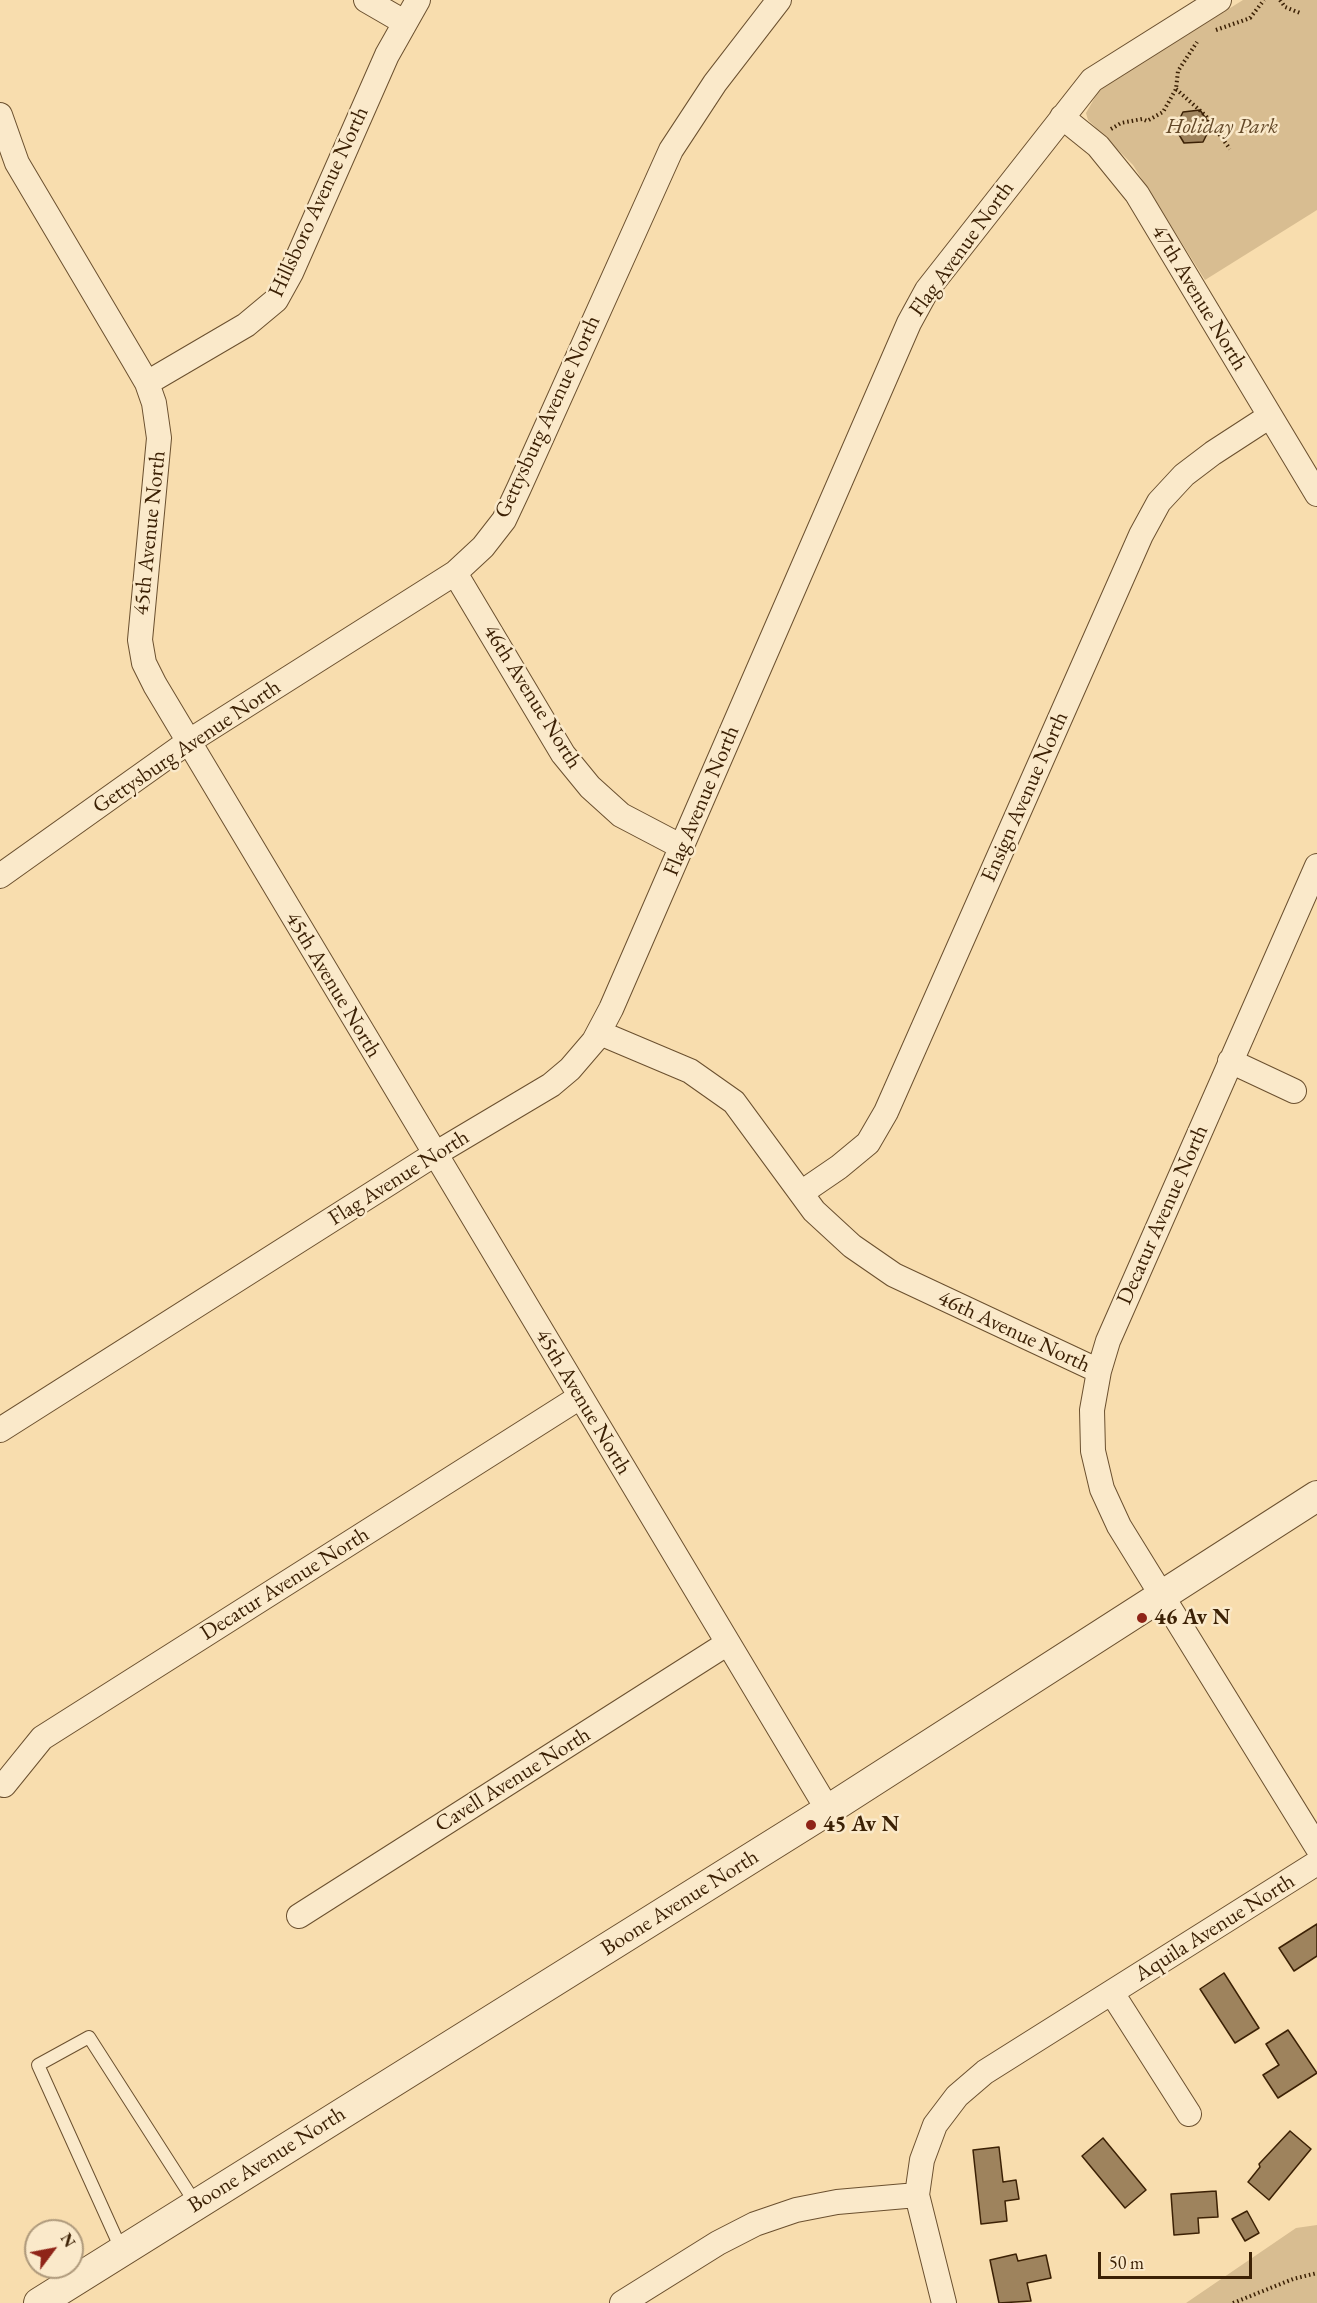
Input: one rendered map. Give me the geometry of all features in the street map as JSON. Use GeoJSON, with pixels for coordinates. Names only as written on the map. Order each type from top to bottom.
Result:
{"type":"FeatureCollection","features":[{"type":"Feature","properties":{"kind":"street"},"geometry":{"type":"LineString","coordinates":[[366,0],[404,22]]}},
{"type":"Feature","properties":{"kind":"street","name":"Hillsboro Avenue North"},"geometry":{"type":"LineString","coordinates":[[147,383],[246,325],[276,300],[291,273],[387,55],[418,0]]}},
{"type":"Feature","properties":{"kind":"street","name":"Gettysburg Avenue North"},"geometry":{"type":"LineString","coordinates":[[0,876],[188,742],[455,573],[483,547],[504,520],[671,150],[715,83],[779,0]]}},
{"type":"Feature","properties":{"kind":"street","name":"Flag Avenue North"},"geometry":{"type":"LineString","coordinates":[[0,1430],[435,1154],[551,1085],[570,1069],[600,1033],[909,323],[927,290],[1092,80],[1199,15],[1219,0]]}},
{"type":"Feature","properties":{"kind":"street","name":"45th Avenue North"},"geometry":{"type":"LineString","coordinates":[[0,116],[17,164],[147,383],[154,403],[159,438],[140,640],[144,663],[188,742],[828,1810]]}},
{"type":"Feature","properties":{"kind":"street","name":"47th Avenue North"},"geometry":{"type":"LineString","coordinates":[[1062,117],[1098,146],[1137,194],[1317,494]]}},
{"type":"Feature","properties":{"kind":"street","name":"Ensign Avenue North"},"geometry":{"type":"LineString","coordinates":[[801,1193],[839,1167],[868,1143],[886,1112],[1141,535],[1159,502],[1184,475],[1270,416]]}},
{"type":"Feature","properties":{"kind":"street","name":"46th Avenue North"},"geometry":{"type":"LineString","coordinates":[[455,573],[563,754],[590,787],[621,815],[682,847]]}},
{"type":"Feature","properties":{"kind":"street","name":"Decatur Avenue North"},"geometry":{"type":"LineString","coordinates":[[1099,1371],[1108,1341],[1317,866]]}},
{"type":"Feature","properties":{"kind":"street","name":"46th Avenue North"},"geometry":{"type":"LineString","coordinates":[[600,1033],[690,1071],[734,1102],[814,1211],[852,1246],[894,1275],[1099,1371],[1092,1410],[1093,1451],[1102,1489],[1119,1526],[1317,1848]]}},
{"type":"Feature","properties":{"kind":"street"},"geometry":{"type":"LineString","coordinates":[[1230,1061],[1294,1091]]}},
{"type":"Feature","properties":{"kind":"street","name":"Decatur Avenue North"},"geometry":{"type":"LineString","coordinates":[[4,1785],[42,1738],[580,1397]]}},
{"type":"Feature","properties":{"kind":"street","name":"Boone Avenue North"},"geometry":{"type":"LineString","coordinates":[[39,2303],[828,1810],[1317,1496]]}},
{"type":"Feature","properties":{"kind":"street","name":"Cavell Avenue North"},"geometry":{"type":"LineString","coordinates":[[299,1916],[728,1644]]}},
{"type":"Feature","properties":{"kind":"street","name":"Aquila Avenue North"},"geometry":{"type":"LineString","coordinates":[[917,2195],[922,2160],[935,2125],[957,2096],[985,2072],[1317,1863]]}},
{"type":"Feature","properties":{"kind":"street","name":"Aquila Avenue North"},"geometry":{"type":"LineString","coordinates":[[1113,1993],[1189,2114]]}},
{"type":"Feature","properties":{"kind":"street"},"geometry":{"type":"LineString","coordinates":[[622,2303],[718,2243],[756,2224],[796,2210],[837,2202],[917,2195],[944,2303]]}},
{"type":"Feature","properties":{"kind":"lane"},"geometry":{"type":"LineString","coordinates":[[122,2251],[38,2064],[89,2037],[196,2205]]}},
{"type":"Feature","properties":{"kind":"path"},"geometry":{"type":"LineString","coordinates":[[1199,15],[1250,18],[1264,0]]}},
{"type":"Feature","properties":{"kind":"path"},"geometry":{"type":"LineString","coordinates":[[1280,0],[1285,7],[1300,12]]}},
{"type":"Feature","properties":{"kind":"path"},"geometry":{"type":"LineString","coordinates":[[1098,146],[1113,128],[1142,119],[1147,121],[1163,112],[1176,89],[1178,71],[1192,47],[1201,39]]}},
{"type":"Feature","properties":{"kind":"path"},"geometry":{"type":"LineString","coordinates":[[1176,89],[1206,116],[1230,149]]}},
{"type":"Feature","properties":{"kind":"path"},"geometry":{"type":"LineString","coordinates":[[1233,2303],[1293,2279],[1317,2273]]}},
{"type":"Feature","properties":{"kind":"green space","name":"Holiday Park"},"geometry":{"type":"Polygon","coordinates":[[[1243,0],[1317,0],[1317,210],[1205,280],[1133,165],[1088,120],[1086,113],[1098,92],[1108,84],[1243,0]]]}},
{"type":"Feature","properties":{"kind":"green space"},"geometry":{"type":"Polygon","coordinates":[[[1317,2225],[1317,2303],[1186,2303],[1296,2228],[1317,2225]]]}},
{"type":"Feature","properties":{"kind":"building"},"geometry":{"type":"Polygon","coordinates":[[[1200,110],[1211,126],[1203,142],[1184,143],[1175,128],[1183,112],[1200,110]]]}},
{"type":"Feature","properties":{"kind":"building"},"geometry":{"type":"Polygon","coordinates":[[[1317,1924],[1317,1956],[1294,1971],[1279,1948],[1317,1924]]]}},
{"type":"Feature","properties":{"kind":"building"},"geometry":{"type":"Polygon","coordinates":[[[1224,1973],[1259,2028],[1235,2043],[1200,1989],[1224,1973]]]}},
{"type":"Feature","properties":{"kind":"building"},"geometry":{"type":"Polygon","coordinates":[[[1288,2030],[1317,2073],[1278,2098],[1263,2075],[1279,2065],[1266,2044],[1288,2030]]]}},
{"type":"Feature","properties":{"kind":"building"},"geometry":{"type":"Polygon","coordinates":[[[1290,2131],[1311,2149],[1269,2200],[1248,2182],[1260,2167],[1259,2164],[1290,2131]]]}},
{"type":"Feature","properties":{"kind":"building"},"geometry":{"type":"Polygon","coordinates":[[[1103,2138],[1146,2190],[1125,2208],[1082,2156],[1103,2138]]]}},
{"type":"Feature","properties":{"kind":"building"},"geometry":{"type":"Polygon","coordinates":[[[999,2147],[1003,2182],[1016,2180],[1019,2199],[1005,2201],[1007,2221],[981,2224],[973,2150],[999,2147]]]}},
{"type":"Feature","properties":{"kind":"building"},"geometry":{"type":"Polygon","coordinates":[[[1216,2191],[1218,2217],[1198,2218],[1199,2233],[1174,2235],[1171,2194],[1216,2191]]]}},
{"type":"Feature","properties":{"kind":"building"},"geometry":{"type":"Polygon","coordinates":[[[1247,2211],[1259,2233],[1245,2241],[1232,2219],[1247,2211]]]}},
{"type":"Feature","properties":{"kind":"building"},"geometry":{"type":"Polygon","coordinates":[[[1016,2254],[1018,2261],[1046,2255],[1051,2278],[1027,2283],[1031,2301],[999,2303],[990,2260],[1016,2254]]]}},
{"type":"Feature","properties":{"kind":"place","name":"46 Av N"},"geometry":{"type":"Point","coordinates":[1142,1618]}},
{"type":"Feature","properties":{"kind":"place","name":"45 Av N"},"geometry":{"type":"Point","coordinates":[811,1825]}}]}
